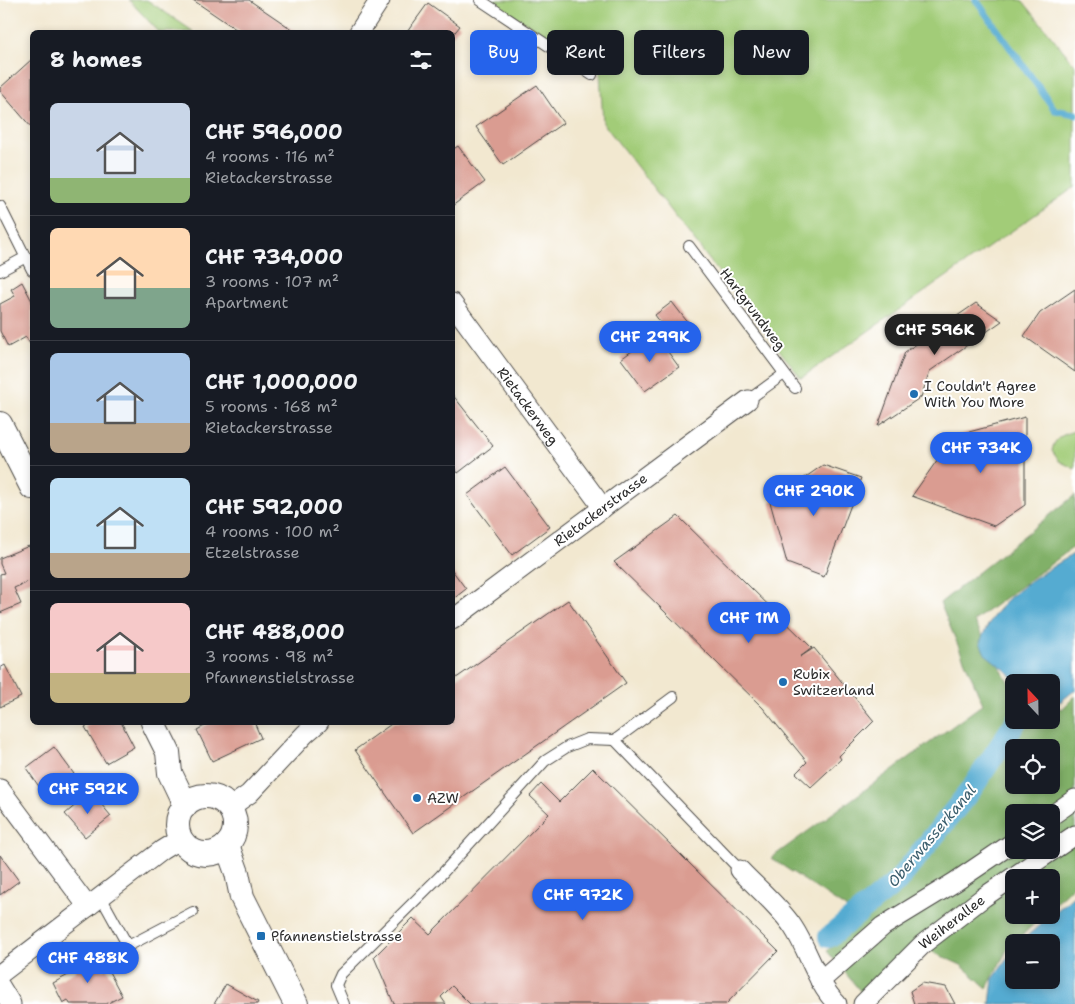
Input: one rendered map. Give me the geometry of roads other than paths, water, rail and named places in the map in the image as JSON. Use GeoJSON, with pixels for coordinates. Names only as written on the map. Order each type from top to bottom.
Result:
{"type":"FeatureCollection","features":[{"type":"Feature","properties":{"kind":"street"},"geometry":{"type":"LineString","coordinates":[[360,30],[380,0]]}},
{"type":"Feature","properties":{"kind":"street","name":"Rietackerweg"},"geometry":{"type":"LineString","coordinates":[[455,307],[603,508]]}},
{"type":"Feature","properties":{"kind":"street","name":"Rietackerstrasse"},"geometry":{"type":"LineString","coordinates":[[455,618],[748,400]]}},
{"type":"Feature","properties":{"kind":"street"},"geometry":{"type":"LineString","coordinates":[[0,424],[30,483]]}},
{"type":"Feature","properties":{"kind":"street"},"geometry":{"type":"LineString","coordinates":[[154,725],[168,752],[170,772],[181,796],[192,802]]}},
{"type":"Feature","properties":{"kind":"street"},"geometry":{"type":"LineString","coordinates":[[229,808],[249,794],[315,725]]}},
{"type":"Feature","properties":{"kind":"street"},"geometry":{"type":"LineString","coordinates":[[0,789],[94,902]]}},
{"type":"Feature","properties":{"kind":"street"},"geometry":{"type":"LineString","coordinates":[[211,797],[221,801],[229,808],[234,831],[217,850],[196,852],[187,848],[180,839],[177,828],[178,817],[192,802],[211,797]]}},
{"type":"Feature","properties":{"kind":"street"},"geometry":{"type":"LineString","coordinates":[[1060,810],[1075,800]]}},
{"type":"Feature","properties":{"kind":"street","name":"Weiherallee"},"geometry":{"type":"LineString","coordinates":[[863,1004],[923,944],[984,897],[1075,835]]}},
{"type":"Feature","properties":{"kind":"street"},"geometry":{"type":"LineString","coordinates":[[0,974],[162,850],[180,839]]}},
{"type":"Feature","properties":{"kind":"street"},"geometry":{"type":"LineString","coordinates":[[820,980],[882,926],[955,882],[1005,848]]}},
{"type":"Feature","properties":{"kind":"street"},"geometry":{"type":"LineString","coordinates":[[217,850],[224,879],[242,897],[296,1004]]}},
{"type":"Feature","properties":{"kind":"street"},"geometry":{"type":"LineString","coordinates":[[740,870],[793,926],[820,980],[836,1004]]}},
{"type":"Feature","properties":{"kind":"street"},"geometry":{"type":"LineString","coordinates":[[0,986],[11,1004]]}},
{"type":"Feature","properties":{"kind":"lane"},"geometry":{"type":"LineString","coordinates":[[480,0],[547,45]]}},
{"type":"Feature","properties":{"kind":"lane"},"geometry":{"type":"LineString","coordinates":[[0,206],[30,266]]}},
{"type":"Feature","properties":{"kind":"lane","name":"Hartgrundweg"},"geometry":{"type":"LineString","coordinates":[[689,246],[795,388]]}},
{"type":"Feature","properties":{"kind":"lane"},"geometry":{"type":"LineString","coordinates":[[0,271],[26,258]]}},
{"type":"Feature","properties":{"kind":"lane"},"geometry":{"type":"LineString","coordinates":[[748,400],[784,374]]}},
{"type":"Feature","properties":{"kind":"lane"},"geometry":{"type":"LineString","coordinates":[[344,1004],[336,985],[341,974],[439,877],[545,761],[567,748],[588,739],[615,740],[673,697]]}},
{"type":"Feature","properties":{"kind":"lane"},"geometry":{"type":"LineString","coordinates":[[615,740],[740,870]]}},
{"type":"Feature","properties":{"kind":"lane"},"geometry":{"type":"LineString","coordinates":[[94,902],[128,946],[193,912]]}},
{"type":"Feature","properties":{"kind":"water"},"geometry":{"type":"Polygon","coordinates":[[[1075,553],[1075,690],[1060,702],[1060,674],[1010,674],[985,654],[980,642],[993,617],[1003,604],[1032,580],[1075,553]]]}},
{"type":"Feature","properties":{"kind":"water"},"geometry":{"type":"Polygon","coordinates":[[[1075,895],[1075,1004],[990,1004],[993,979],[1005,962],[1005,989],[1060,989],[1060,934],[1029,934],[1041,924],[1060,924],[1060,908],[1075,895]]]}},
{"type":"Feature","properties":{"kind":"waterway"},"geometry":{"type":"LineString","coordinates":[[976,0],[1055,110],[1075,114]]}},
{"type":"Feature","properties":{"kind":"waterway","name":"Oberwasserkanal"},"geometry":{"type":"LineString","coordinates":[[829,937],[898,881],[973,787],[1011,729]]}},
{"type":"Feature","properties":{"kind":"place","name":"I Couldn't Agree With You More"},"geometry":{"type":"Point","coordinates":[914,394]}},
{"type":"Feature","properties":{"kind":"place","name":"Rubix Switzerland"},"geometry":{"type":"Point","coordinates":[783,682]}},
{"type":"Feature","properties":{"kind":"place","name":"AZW"},"geometry":{"type":"Point","coordinates":[417,798]}},
{"type":"Feature","properties":{"kind":"place","name":"Pfannenstielstrasse"},"geometry":{"type":"Point","coordinates":[261,936]}}]}
